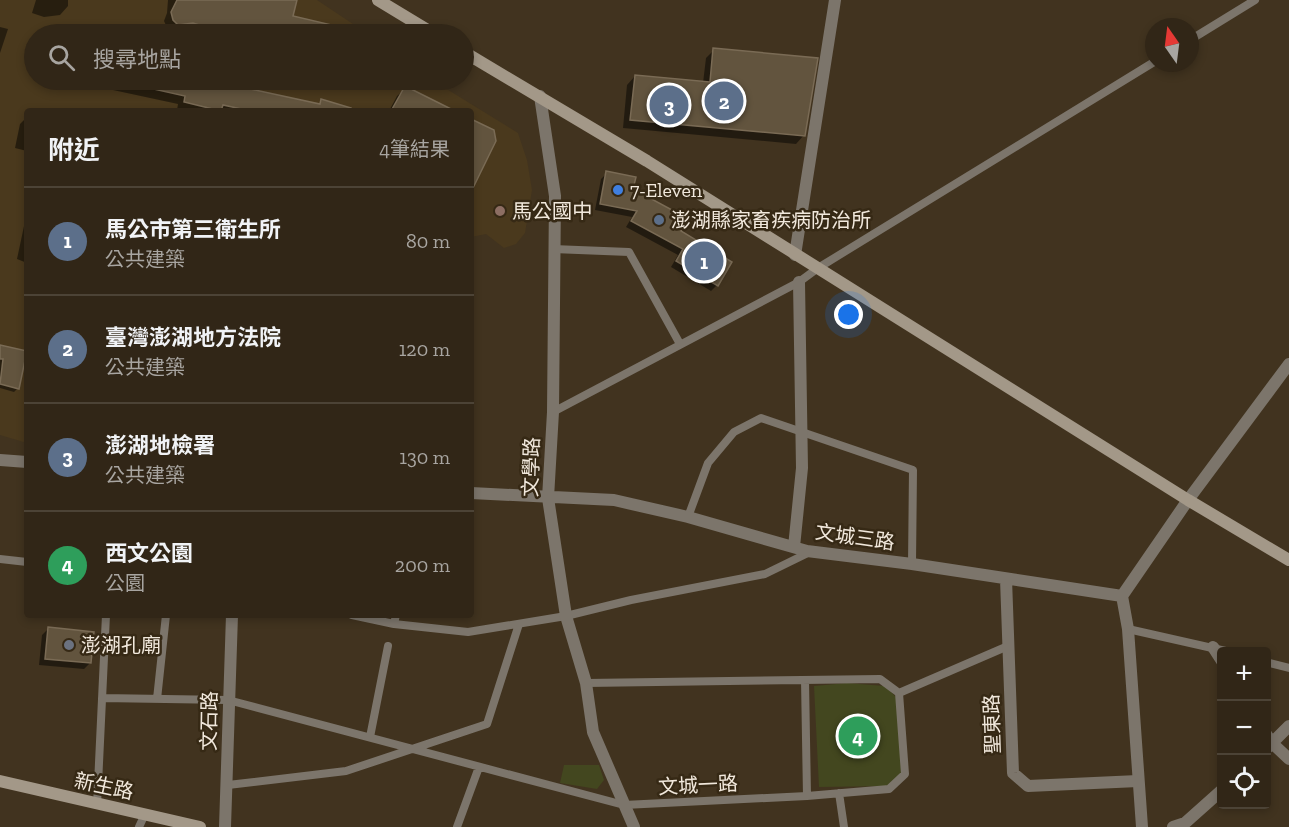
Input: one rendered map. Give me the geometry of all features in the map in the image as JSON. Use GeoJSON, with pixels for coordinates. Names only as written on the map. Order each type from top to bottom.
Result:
{"type":"FeatureCollection","features":[{"type":"Feature","properties":{"kind":"main road"},"geometry":{"type":"LineString","coordinates":[[378,0],[392,5],[420,24]]}},
{"type":"Feature","properties":{"kind":"main road"},"geometry":{"type":"LineString","coordinates":[[474,58],[540,96],[1188,500],[1289,560]]}},
{"type":"Feature","properties":{"kind":"main road","name":"新生路"},"geometry":{"type":"LineString","coordinates":[[0,781],[200,827]]}},
{"type":"Feature","properties":{"kind":"street"},"geometry":{"type":"LineString","coordinates":[[795,255],[835,0]]}},
{"type":"Feature","properties":{"kind":"street","name":"文學路"},"geometry":{"type":"LineString","coordinates":[[540,96],[555,196],[553,412],[548,498],[566,616],[586,683],[593,732],[634,827]]}},
{"type":"Feature","properties":{"kind":"street"},"geometry":{"type":"LineString","coordinates":[[794,547],[802,468],[803,432],[799,282]]}},
{"type":"Feature","properties":{"kind":"street"},"geometry":{"type":"LineString","coordinates":[[1142,827],[1128,628],[1122,596],[1188,500],[1289,364]]}},
{"type":"Feature","properties":{"kind":"street"},"geometry":{"type":"LineString","coordinates":[[0,460],[24,462]]}},
{"type":"Feature","properties":{"kind":"street","name":"文城三路"},"geometry":{"type":"LineString","coordinates":[[474,493],[614,500],[688,517],[811,551],[1122,596]]}},
{"type":"Feature","properties":{"kind":"street","name":"聖東路"},"geometry":{"type":"LineString","coordinates":[[1006,579],[1013,773],[1028,786],[1138,781]]}},
{"type":"Feature","properties":{"kind":"street","name":"文石路"},"geometry":{"type":"LineString","coordinates":[[225,827],[232,618]]}},
{"type":"Feature","properties":{"kind":"street"},"geometry":{"type":"LineString","coordinates":[[1213,646],[1217,654]]}},
{"type":"Feature","properties":{"kind":"street"},"geometry":{"type":"LineString","coordinates":[[1271,740],[1289,726]]}},
{"type":"Feature","properties":{"kind":"street"},"geometry":{"type":"LineString","coordinates":[[1271,744],[1289,759]]}},
{"type":"Feature","properties":{"kind":"street"},"geometry":{"type":"LineString","coordinates":[[1183,826],[1217,794]]}},
{"type":"Feature","properties":{"kind":"lane"},"geometry":{"type":"LineString","coordinates":[[1199,34],[1255,0]]}},
{"type":"Feature","properties":{"kind":"lane"},"geometry":{"type":"LineString","coordinates":[[553,412],[799,282],[818,268],[1145,68]]}},
{"type":"Feature","properties":{"kind":"lane"},"geometry":{"type":"LineString","coordinates":[[553,249],[629,252],[680,344]]}},
{"type":"Feature","properties":{"kind":"lane"},"geometry":{"type":"LineString","coordinates":[[688,517],[708,463],[734,432],[761,418],[913,470],[912,564]]}},
{"type":"Feature","properties":{"kind":"lane"},"geometry":{"type":"LineString","coordinates":[[366,618],[394,624],[468,632],[566,616],[631,600],[765,574],[811,551]]}},
{"type":"Feature","properties":{"kind":"lane"},"geometry":{"type":"LineString","coordinates":[[0,559],[24,562]]}},
{"type":"Feature","properties":{"kind":"lane"},"geometry":{"type":"LineString","coordinates":[[97,805],[106,618]]}},
{"type":"Feature","properties":{"kind":"lane"},"geometry":{"type":"LineString","coordinates":[[157,699],[166,618]]}},
{"type":"Feature","properties":{"kind":"lane"},"geometry":{"type":"LineString","coordinates":[[394,624],[395,618]]}},
{"type":"Feature","properties":{"kind":"lane"},"geometry":{"type":"LineString","coordinates":[[228,785],[346,771],[487,724],[519,624]]}},
{"type":"Feature","properties":{"kind":"lane"},"geometry":{"type":"LineString","coordinates":[[1128,628],[1217,647]]}},
{"type":"Feature","properties":{"kind":"lane"},"geometry":{"type":"LineString","coordinates":[[370,737],[388,646]]}},
{"type":"Feature","properties":{"kind":"lane"},"geometry":{"type":"LineString","coordinates":[[586,683],[880,679],[899,693],[1008,646]]}},
{"type":"Feature","properties":{"kind":"lane"},"geometry":{"type":"LineString","coordinates":[[1271,663],[1289,668]]}},
{"type":"Feature","properties":{"kind":"lane"},"geometry":{"type":"LineString","coordinates":[[806,680],[807,796]]}},
{"type":"Feature","properties":{"kind":"lane","name":"文城一路"},"geometry":{"type":"LineString","coordinates":[[102,698],[228,700],[624,805],[807,796],[889,789],[904,774],[899,693]]}},
{"type":"Feature","properties":{"kind":"lane"},"geometry":{"type":"LineString","coordinates":[[457,827],[479,767]]}},
{"type":"Feature","properties":{"kind":"lane"},"geometry":{"type":"LineString","coordinates":[[839,793],[844,827]]}},
{"type":"Feature","properties":{"kind":"lane"},"geometry":{"type":"LineString","coordinates":[[139,827],[145,814]]}},
{"type":"Feature","properties":{"kind":"shaded area","name":"馬公國中"},"geometry":{"type":"Polygon","coordinates":[[[0,0],[317,0],[353,24],[24,24],[24,90],[448,90],[518,133],[527,160],[532,190],[525,233],[516,244],[504,248],[486,234],[474,236],[474,108],[24,108],[24,442],[0,435],[0,0]]]}},
{"type":"Feature","properties":{"kind":"green space"},"geometry":{"type":"Polygon","coordinates":[[[847,683],[885,686],[897,698],[903,773],[889,786],[819,787],[814,686],[847,683]]]}},
{"type":"Feature","properties":{"kind":"green space"},"geometry":{"type":"Polygon","coordinates":[[[564,765],[599,765],[604,780],[597,789],[560,783],[564,765]]]}},
{"type":"Feature","properties":{"kind":"building"},"geometry":{"type":"Polygon","coordinates":[[[177,0],[297,0],[293,16],[327,24],[177,24],[171,12],[177,0]]]}},
{"type":"Feature","properties":{"kind":"building"},"geometry":{"type":"Polygon","coordinates":[[[713,48],[818,58],[805,136],[630,120],[635,75],[710,82],[713,48]]]}},
{"type":"Feature","properties":{"kind":"building"},"geometry":{"type":"Polygon","coordinates":[[[158,90],[255,90],[320,104],[321,99],[351,108],[236,108],[223,105],[222,108],[209,108],[184,102],[185,96],[158,90]]]}},
{"type":"Feature","properties":{"kind":"building"},"geometry":{"type":"Polygon","coordinates":[[[403,90],[413,90],[449,108],[393,108],[403,90]]]}},
{"type":"Feature","properties":{"kind":"building"},"geometry":{"type":"Polygon","coordinates":[[[474,120],[494,130],[496,141],[474,186],[474,120]]]}},
{"type":"Feature","properties":{"kind":"building"},"geometry":{"type":"Polygon","coordinates":[[[606,171],[636,177],[633,189],[687,218],[681,231],[732,262],[718,286],[676,261],[683,249],[631,221],[637,211],[600,204],[606,171]]]}},
{"type":"Feature","properties":{"kind":"building"},"geometry":{"type":"Polygon","coordinates":[[[0,345],[24,350],[24,365],[19,389],[0,384],[3,359],[0,359],[0,345]]]}},
{"type":"Feature","properties":{"kind":"building","name":"澎湖孔廟"},"geometry":{"type":"Polygon","coordinates":[[[48,627],[94,632],[91,663],[45,659],[48,627]]]}},
{"type":"Feature","properties":{"kind":"place","name":"臺灣澎湖地方法院"},"geometry":{"type":"Point","coordinates":[724,101]}},
{"type":"Feature","properties":{"kind":"place","name":"澎湖地檢署"},"geometry":{"type":"Point","coordinates":[669,105]}},
{"type":"Feature","properties":{"kind":"place","name":"7-Eleven"},"geometry":{"type":"Point","coordinates":[618,190]}},
{"type":"Feature","properties":{"kind":"place","name":"馬公國中"},"geometry":{"type":"Point","coordinates":[500,211]}},
{"type":"Feature","properties":{"kind":"place","name":"澎湖縣家畜疾病防治所"},"geometry":{"type":"Point","coordinates":[659,220]}},
{"type":"Feature","properties":{"kind":"place","name":"馬公市第三衛生所"},"geometry":{"type":"Point","coordinates":[704,261]}},
{"type":"Feature","properties":{"kind":"place","name":"澎湖孔廟"},"geometry":{"type":"Point","coordinates":[69,645]}},
{"type":"Feature","properties":{"kind":"place","name":"西文公園"},"geometry":{"type":"Point","coordinates":[858,736]}}]}
